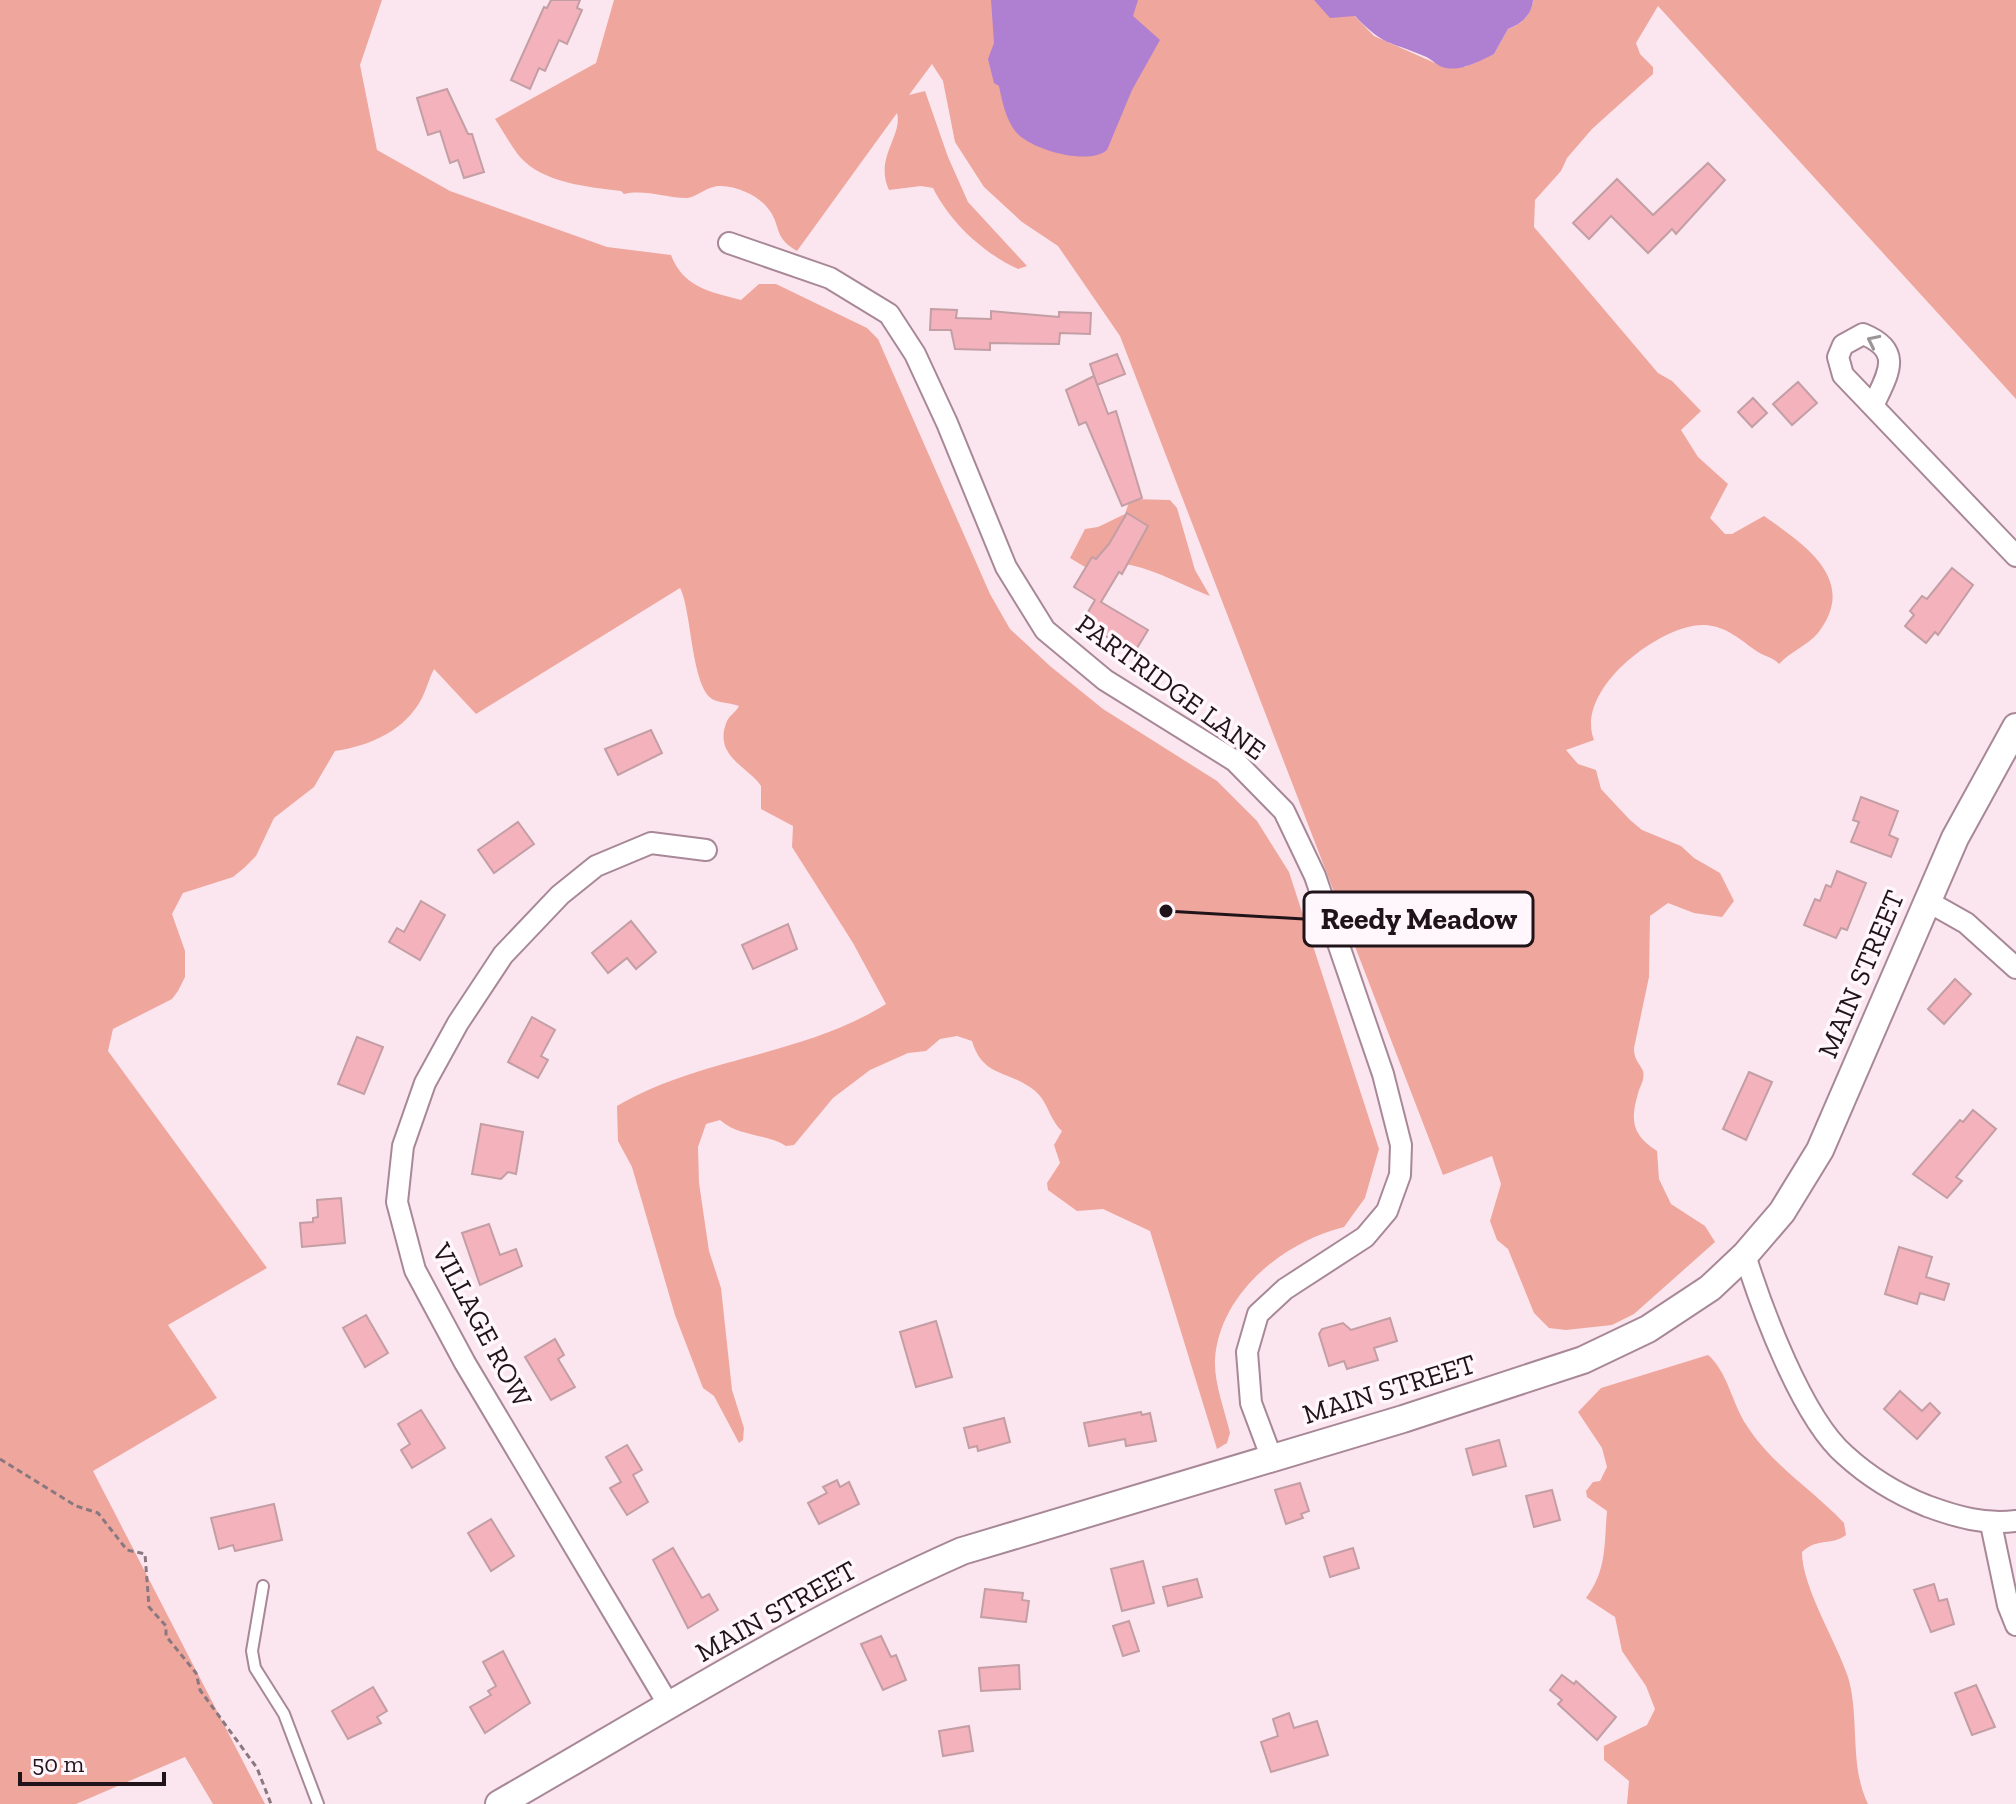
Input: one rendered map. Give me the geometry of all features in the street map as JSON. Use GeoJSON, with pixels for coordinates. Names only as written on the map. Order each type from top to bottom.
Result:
{"type":"FeatureCollection","features":[{"type":"Feature","properties":{"kind":"street","name":"PARTRIDGE LANE"},"geometry":{"type":"LineString","coordinates":[[729,243],[830,278],[889,314],[915,354],[947,423],[1006,567],[1045,630],[1105,680],[1235,761],[1284,811],[1315,876],[1383,1074],[1401,1145],[1400,1175],[1387,1211],[1365,1237],[1285,1289],[1258,1314],[1247,1352],[1251,1403],[1272,1459]]}},
{"type":"Feature","properties":{"kind":"street"},"geometry":{"type":"LineString","coordinates":[[1873,406],[2016,556]]}},
{"type":"Feature","properties":{"kind":"street","name":"MAIN STREET"},"geometry":{"type":"LineString","coordinates":[[499,1804],[771,1646],[904,1577],[962,1551],[1272,1459],[1583,1360],[1648,1329],[1710,1288],[1745,1255],[1782,1212],[1820,1150],[1927,901],[1968,813],[2016,727]]}},
{"type":"Feature","properties":{"kind":"street","name":"VILLAGE ROW"},"geometry":{"type":"LineString","coordinates":[[670,1707],[465,1363],[415,1270],[397,1202],[403,1146],[425,1083],[458,1023],[503,955],[560,895],[596,866],[651,843],[706,850]]}},
{"type":"Feature","properties":{"kind":"street"},"geometry":{"type":"LineString","coordinates":[[1927,901],[1966,923],[2016,968]]}},
{"type":"Feature","properties":{"kind":"street"},"geometry":{"type":"LineString","coordinates":[[1745,1255],[1770,1328],[1808,1404],[1843,1454],[1900,1495],[1945,1513],[1991,1524],[2016,1521]]}},
{"type":"Feature","properties":{"kind":"street"},"geometry":{"type":"LineString","coordinates":[[1991,1524],[2008,1605],[2016,1625]]}},
{"type":"Feature","properties":{"kind":"lane"},"geometry":{"type":"LineString","coordinates":[[263,1586],[252,1651],[255,1668],[284,1714],[318,1804]]}},
{"type":"Feature","properties":{"kind":"path"},"geometry":{"type":"LineString","coordinates":[[0,1459],[76,1506],[98,1513],[127,1550],[145,1554],[149,1607],[166,1626],[166,1636],[196,1673],[200,1690],[257,1768],[271,1804]]}},
{"type":"Feature","properties":{"kind":"shaded area"},"geometry":{"type":"Polygon","coordinates":[[[0,0],[382,0],[360,65],[377,150],[450,191],[607,247],[671,255],[676,266],[690,281],[708,291],[741,300],[759,284],[776,284],[867,328],[878,339],[990,594],[1010,629],[1103,709],[1217,781],[1257,821],[1289,872],[1379,1149],[1365,1198],[1344,1227],[1321,1234],[1277,1258],[1241,1293],[1228,1313],[1219,1336],[1215,1360],[1218,1387],[1230,1433],[1227,1443],[1217,1449],[1150,1231],[1103,1209],[1077,1211],[1048,1190],[1047,1183],[1060,1163],[1054,1145],[1062,1131],[1034,1090],[990,1067],[977,1053],[972,1041],[957,1036],[940,1039],[926,1051],[908,1053],[870,1070],[833,1098],[794,1145],[786,1146],[744,1132],[720,1120],[706,1124],[698,1147],[699,1183],[709,1251],[721,1288],[732,1390],[744,1428],[743,1440],[739,1443],[714,1396],[703,1388],[675,1315],[632,1167],[618,1141],[617,1106],[682,1077],[821,1035],[886,1004],[853,943],[792,847],[793,826],[761,809],[761,786],[728,752],[724,733],[727,721],[739,706],[714,700],[706,693],[696,666],[680,588],[476,714],[434,669],[422,698],[406,720],[373,741],[335,751],[314,787],[274,818],[256,856],[244,868],[233,877],[183,893],[172,914],[185,951],[185,977],[172,999],[113,1029],[108,1051],[267,1268],[168,1325],[217,1398],[93,1471],[265,1804],[213,1804],[185,1757],[76,1804],[0,1804],[0,0]]]}},
{"type":"Feature","properties":{"kind":"shaded area"},"geometry":{"type":"Polygon","coordinates":[[[614,0],[1339,0],[1374,36],[1435,63],[1465,67],[1494,54],[1508,29],[1528,14],[1533,0],[2016,0],[2016,399],[1658,6],[1636,43],[1640,54],[1653,67],[1653,74],[1592,129],[1535,200],[1534,227],[1658,373],[1672,381],[1701,411],[1681,430],[1698,457],[1728,484],[1710,518],[1725,534],[1732,534],[1764,516],[1794,538],[1821,564],[1833,596],[1829,614],[1818,633],[1779,664],[1720,628],[1704,625],[1666,635],[1625,663],[1609,681],[1597,700],[1591,720],[1594,740],[1566,750],[1578,764],[1596,770],[1601,789],[1642,830],[1681,846],[1694,858],[1720,873],[1734,901],[1722,917],[1694,913],[1668,903],[1650,916],[1649,977],[1634,1048],[1643,1071],[1634,1110],[1635,1125],[1642,1139],[1657,1151],[1659,1179],[1671,1204],[1705,1226],[1715,1242],[1634,1314],[1612,1325],[1566,1330],[1549,1328],[1534,1313],[1508,1249],[1497,1240],[1490,1221],[1501,1184],[1492,1156],[1443,1175],[1120,336],[1058,246],[1022,222],[984,187],[955,142],[943,81],[932,64],[909,95],[925,91],[968,202],[1027,266],[1018,269],[980,245],[958,224],[933,188],[921,186],[889,190],[885,168],[898,122],[897,113],[797,251],[780,235],[766,206],[740,190],[717,186],[687,198],[624,194],[553,178],[530,166],[517,153],[495,119],[596,63],[614,0]]]}},
{"type":"Feature","properties":{"kind":"shaded area"},"geometry":{"type":"Polygon","coordinates":[[[991,0],[1138,0],[1133,16],[1160,40],[1132,90],[1107,150],[1099,155],[1060,154],[1034,145],[1016,132],[1007,116],[999,86],[994,83],[988,59],[994,43],[991,0]]]}},
{"type":"Feature","properties":{"kind":"shaded area"},"geometry":{"type":"Polygon","coordinates":[[[1314,0],[1533,0],[1528,14],[1508,29],[1494,54],[1471,65],[1452,69],[1387,42],[1355,16],[1330,18],[1314,0]]]}},
{"type":"Feature","properties":{"kind":"shaded area"},"geometry":{"type":"Polygon","coordinates":[[[1130,499],[1170,500],[1177,508],[1195,570],[1210,596],[1133,565],[1101,563],[1085,567],[1070,558],[1085,529],[1098,527],[1125,514],[1130,499]]]}},
{"type":"Feature","properties":{"kind":"shaded area"},"geometry":{"type":"Polygon","coordinates":[[[1708,1355],[1720,1370],[1742,1417],[1757,1440],[1844,1523],[1846,1535],[1808,1547],[1802,1552],[1803,1566],[1848,1677],[1854,1708],[1856,1758],[1868,1804],[1627,1804],[1629,1781],[1604,1760],[1604,1746],[1647,1725],[1655,1709],[1646,1686],[1622,1651],[1615,1617],[1586,1598],[1601,1567],[1607,1511],[1587,1497],[1586,1491],[1593,1482],[1600,1481],[1607,1467],[1602,1448],[1578,1412],[1601,1388],[1708,1355]]]}},
{"type":"Feature","properties":{"kind":"building"},"geometry":{"type":"Polygon","coordinates":[[[551,0],[580,0],[577,8],[582,10],[567,44],[559,40],[545,71],[539,68],[530,89],[511,80],[544,7],[547,8],[551,0]]]}},
{"type":"Feature","properties":{"kind":"building"},"geometry":{"type":"Polygon","coordinates":[[[447,89],[468,134],[472,134],[484,172],[464,178],[458,160],[450,163],[440,131],[428,135],[417,98],[447,89]]]}},
{"type":"Feature","properties":{"kind":"building"},"geometry":{"type":"Polygon","coordinates":[[[1708,163],[1725,180],[1676,234],[1672,229],[1648,253],[1611,216],[1589,239],[1573,223],[1617,179],[1653,215],[1708,163]]]}},
{"type":"Feature","properties":{"kind":"building"},"geometry":{"type":"Polygon","coordinates":[[[931,309],[957,310],[956,318],[991,319],[991,311],[1059,317],[1059,312],[1091,313],[1090,334],[1060,333],[1059,344],[990,343],[990,350],[955,349],[951,330],[930,330],[931,309]]]}},
{"type":"Feature","properties":{"kind":"building"},"geometry":{"type":"Polygon","coordinates":[[[1117,354],[1125,374],[1097,385],[1090,364],[1117,354]]]}},
{"type":"Feature","properties":{"kind":"building"},"geometry":{"type":"Polygon","coordinates":[[[1094,376],[1108,414],[1116,411],[1142,498],[1122,506],[1086,422],[1079,425],[1066,390],[1094,376]]]}},
{"type":"Feature","properties":{"kind":"building"},"geometry":{"type":"Polygon","coordinates":[[[1798,382],[1817,403],[1792,425],[1773,404],[1798,382]]]}},
{"type":"Feature","properties":{"kind":"building"},"geometry":{"type":"Polygon","coordinates":[[[1753,398],[1767,413],[1752,427],[1738,412],[1753,398]]]}},
{"type":"Feature","properties":{"kind":"building"},"geometry":{"type":"Polygon","coordinates":[[[1127,513],[1148,526],[1122,574],[1119,572],[1101,602],[1148,630],[1134,653],[1104,635],[1106,630],[1085,617],[1095,600],[1074,587],[1092,557],[1096,559],[1109,544],[1127,513]]]}},
{"type":"Feature","properties":{"kind":"building"},"geometry":{"type":"Polygon","coordinates":[[[1952,568],[1973,585],[1938,635],[1935,632],[1926,643],[1905,626],[1914,615],[1910,611],[1922,596],[1927,599],[1952,568]]]}},
{"type":"Feature","properties":{"kind":"building"},"geometry":{"type":"Polygon","coordinates":[[[651,730],[662,753],[618,775],[605,749],[651,730]]]}},
{"type":"Feature","properties":{"kind":"building"},"geometry":{"type":"Polygon","coordinates":[[[1861,797],[1898,811],[1889,835],[1898,839],[1891,857],[1851,842],[1859,822],[1853,820],[1861,797]]]}},
{"type":"Feature","properties":{"kind":"building"},"geometry":{"type":"Polygon","coordinates":[[[518,822],[534,844],[494,873],[478,850],[518,822]]]}},
{"type":"Feature","properties":{"kind":"building"},"geometry":{"type":"Polygon","coordinates":[[[1837,871],[1866,883],[1847,930],[1841,928],[1836,938],[1804,925],[1815,899],[1820,901],[1826,885],[1831,887],[1837,871]]]}},
{"type":"Feature","properties":{"kind":"building"},"geometry":{"type":"Polygon","coordinates":[[[421,901],[445,915],[420,960],[389,942],[397,928],[404,932],[421,901]]]}},
{"type":"Feature","properties":{"kind":"building"},"geometry":{"type":"Polygon","coordinates":[[[631,921],[656,952],[636,969],[627,958],[608,973],[592,953],[631,921]]]}},
{"type":"Feature","properties":{"kind":"building"},"geometry":{"type":"Polygon","coordinates":[[[788,924],[797,949],[753,969],[742,945],[788,924]]]}},
{"type":"Feature","properties":{"kind":"building"},"geometry":{"type":"Polygon","coordinates":[[[1955,979],[1971,994],[1944,1024],[1928,1009],[1955,979]]]}},
{"type":"Feature","properties":{"kind":"building"},"geometry":{"type":"Polygon","coordinates":[[[532,1017],[555,1030],[541,1056],[548,1060],[538,1078],[508,1062],[532,1017]]]}},
{"type":"Feature","properties":{"kind":"building"},"geometry":{"type":"Polygon","coordinates":[[[357,1037],[383,1047],[364,1094],[338,1084],[357,1037]]]}},
{"type":"Feature","properties":{"kind":"building"},"geometry":{"type":"Polygon","coordinates":[[[1749,1072],[1772,1082],[1746,1140],[1723,1129],[1749,1072]]]}},
{"type":"Feature","properties":{"kind":"building"},"geometry":{"type":"Polygon","coordinates":[[[1973,1110],[1996,1129],[1956,1177],[1962,1181],[1947,1198],[1913,1174],[1960,1120],[1963,1122],[1973,1110]]]}},
{"type":"Feature","properties":{"kind":"building"},"geometry":{"type":"Polygon","coordinates":[[[481,1124],[523,1132],[516,1174],[508,1172],[501,1179],[472,1174],[481,1124]]]}},
{"type":"Feature","properties":{"kind":"building"},"geometry":{"type":"Polygon","coordinates":[[[341,1198],[345,1243],[302,1247],[300,1223],[313,1222],[313,1218],[318,1217],[317,1200],[341,1198]]]}},
{"type":"Feature","properties":{"kind":"building"},"geometry":{"type":"Polygon","coordinates":[[[489,1224],[500,1255],[516,1249],[522,1266],[480,1285],[462,1233],[489,1224]]]}},
{"type":"Feature","properties":{"kind":"building"},"geometry":{"type":"Polygon","coordinates":[[[1899,1247],[1932,1257],[1926,1277],[1949,1284],[1944,1300],[1920,1293],[1917,1304],[1885,1294],[1899,1247]]]}},
{"type":"Feature","properties":{"kind":"building"},"geometry":{"type":"Polygon","coordinates":[[[366,1315],[388,1353],[365,1367],[343,1328],[366,1315]]]}},
{"type":"Feature","properties":{"kind":"building"},"geometry":{"type":"Polygon","coordinates":[[[1390,1318],[1397,1341],[1374,1348],[1378,1360],[1347,1369],[1344,1361],[1329,1366],[1319,1334],[1322,1329],[1343,1323],[1351,1330],[1390,1318]]]}},
{"type":"Feature","properties":{"kind":"building"},"geometry":{"type":"Polygon","coordinates":[[[936,1321],[952,1377],[916,1387],[900,1332],[936,1321]]]}},
{"type":"Feature","properties":{"kind":"building"},"geometry":{"type":"Polygon","coordinates":[[[555,1339],[564,1355],[558,1359],[575,1387],[551,1400],[525,1357],[555,1339]]]}},
{"type":"Feature","properties":{"kind":"building"},"geometry":{"type":"Polygon","coordinates":[[[1900,1391],[1922,1411],[1930,1403],[1940,1413],[1917,1439],[1884,1409],[1900,1391]]]}},
{"type":"Feature","properties":{"kind":"building"},"geometry":{"type":"Polygon","coordinates":[[[421,1410],[445,1448],[412,1468],[401,1450],[410,1444],[398,1424],[421,1410]]]}},
{"type":"Feature","properties":{"kind":"building"},"geometry":{"type":"Polygon","coordinates":[[[1141,1412],[1142,1415],[1150,1413],[1156,1441],[1126,1446],[1125,1439],[1089,1446],[1084,1423],[1141,1412]]]}},
{"type":"Feature","properties":{"kind":"building"},"geometry":{"type":"Polygon","coordinates":[[[1004,1418],[1010,1442],[978,1451],[977,1446],[969,1448],[964,1428],[1004,1418]]]}},
{"type":"Feature","properties":{"kind":"building"},"geometry":{"type":"Polygon","coordinates":[[[1499,1440],[1506,1466],[1473,1475],[1466,1449],[1499,1440]]]}},
{"type":"Feature","properties":{"kind":"building"},"geometry":{"type":"Polygon","coordinates":[[[627,1445],[642,1470],[633,1475],[648,1502],[627,1515],[610,1488],[621,1482],[606,1457],[627,1445]]]}},
{"type":"Feature","properties":{"kind":"building"},"geometry":{"type":"Polygon","coordinates":[[[837,1480],[840,1487],[849,1482],[859,1504],[819,1524],[808,1503],[827,1493],[823,1487],[837,1480]]]}},
{"type":"Feature","properties":{"kind":"building"},"geometry":{"type":"Polygon","coordinates":[[[1300,1483],[1309,1511],[1301,1514],[1303,1518],[1286,1524],[1275,1490],[1300,1483]]]}},
{"type":"Feature","properties":{"kind":"building"},"geometry":{"type":"Polygon","coordinates":[[[1552,1490],[1560,1520],[1534,1527],[1526,1496],[1552,1490]]]}},
{"type":"Feature","properties":{"kind":"building"},"geometry":{"type":"Polygon","coordinates":[[[274,1504],[282,1540],[235,1551],[233,1545],[219,1549],[211,1518],[274,1504]]]}},
{"type":"Feature","properties":{"kind":"building"},"geometry":{"type":"Polygon","coordinates":[[[491,1519],[514,1556],[491,1571],[468,1533],[491,1519]]]}},
{"type":"Feature","properties":{"kind":"building"},"geometry":{"type":"Polygon","coordinates":[[[673,1548],[702,1598],[709,1594],[718,1610],[688,1628],[653,1560],[673,1548]]]}},
{"type":"Feature","properties":{"kind":"building"},"geometry":{"type":"Polygon","coordinates":[[[1353,1548],[1359,1568],[1330,1577],[1324,1557],[1353,1548]]]}},
{"type":"Feature","properties":{"kind":"building"},"geometry":{"type":"Polygon","coordinates":[[[1143,1561],[1154,1603],[1122,1611],[1111,1569],[1143,1561]]]}},
{"type":"Feature","properties":{"kind":"building"},"geometry":{"type":"Polygon","coordinates":[[[1197,1579],[1202,1597],[1168,1606],[1163,1587],[1197,1579]]]}},
{"type":"Feature","properties":{"kind":"building"},"geometry":{"type":"Polygon","coordinates":[[[1934,1584],[1939,1601],[1947,1599],[1954,1624],[1931,1632],[1914,1590],[1934,1584]]]}},
{"type":"Feature","properties":{"kind":"building"},"geometry":{"type":"Polygon","coordinates":[[[985,1589],[1023,1593],[1022,1600],[1029,1601],[1026,1622],[981,1617],[985,1589]]]}},
{"type":"Feature","properties":{"kind":"building"},"geometry":{"type":"Polygon","coordinates":[[[1129,1621],[1139,1651],[1123,1656],[1113,1626],[1129,1621]]]}},
{"type":"Feature","properties":{"kind":"building"},"geometry":{"type":"Polygon","coordinates":[[[881,1636],[891,1657],[896,1655],[906,1680],[883,1690],[861,1644],[881,1636]]]}},
{"type":"Feature","properties":{"kind":"building"},"geometry":{"type":"Polygon","coordinates":[[[503,1651],[530,1703],[485,1733],[470,1707],[491,1695],[488,1691],[496,1686],[483,1662],[503,1651]]]}},
{"type":"Feature","properties":{"kind":"building"},"geometry":{"type":"Polygon","coordinates":[[[1019,1665],[1020,1689],[981,1691],[979,1668],[1019,1665]]]}},
{"type":"Feature","properties":{"kind":"building"},"geometry":{"type":"Polygon","coordinates":[[[1562,1675],[1574,1684],[1576,1681],[1616,1717],[1597,1740],[1558,1704],[1562,1700],[1550,1690],[1562,1675]]]}},
{"type":"Feature","properties":{"kind":"building"},"geometry":{"type":"Polygon","coordinates":[[[1976,1685],[1995,1727],[1972,1735],[1955,1693],[1976,1685]]]}},
{"type":"Feature","properties":{"kind":"building"},"geometry":{"type":"Polygon","coordinates":[[[373,1687],[387,1711],[377,1717],[381,1723],[348,1739],[332,1711],[373,1687]]]}},
{"type":"Feature","properties":{"kind":"building"},"geometry":{"type":"Polygon","coordinates":[[[1289,1713],[1294,1728],[1317,1721],[1328,1755],[1271,1772],[1261,1742],[1278,1736],[1273,1719],[1289,1713]]]}},
{"type":"Feature","properties":{"kind":"building"},"geometry":{"type":"Polygon","coordinates":[[[969,1726],[973,1751],[943,1756],[939,1731],[969,1726]]]}},
{"type":"Feature","properties":{"kind":"place","name":"Reedy Meadow"},"geometry":{"type":"Point","coordinates":[1166,911]}}]}
